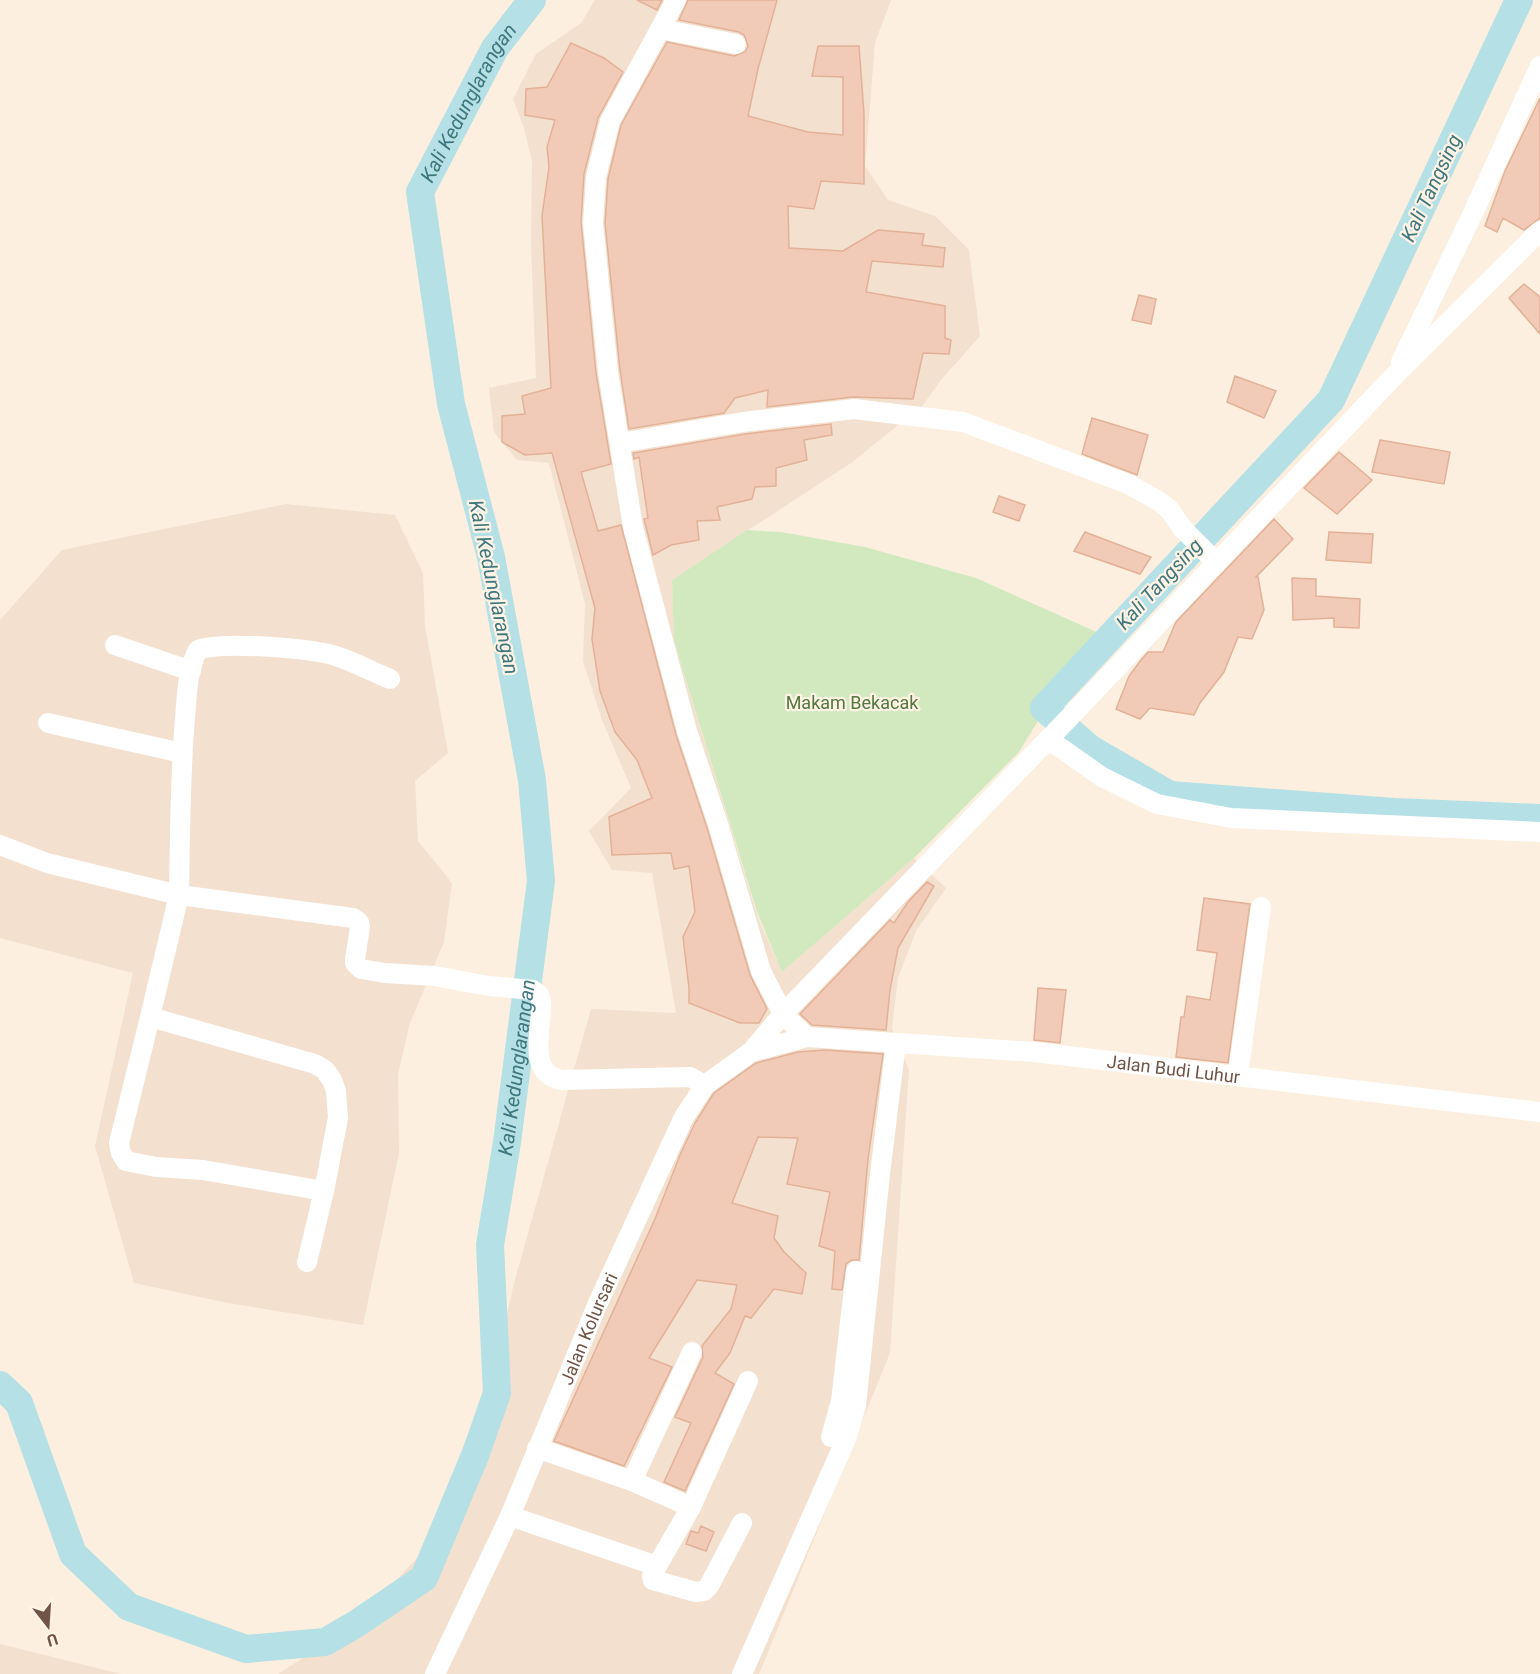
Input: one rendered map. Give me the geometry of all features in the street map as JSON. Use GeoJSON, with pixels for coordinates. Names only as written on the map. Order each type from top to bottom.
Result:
{"type":"FeatureCollection","features":[{"type":"Feature","properties":{"kind":"street"},"geometry":{"type":"LineString","coordinates":[[676,0],[610,121],[596,177],[593,223],[608,372],[633,527],[687,731],[718,824],[761,971],[783,1014],[807,1037]]}},
{"type":"Feature","properties":{"kind":"street"},"geometry":{"type":"LineString","coordinates":[[661,29],[736,44]]}},
{"type":"Feature","properties":{"kind":"street"},"geometry":{"type":"LineString","coordinates":[[1395,375],[1474,211],[1540,66]]}},
{"type":"Feature","properties":{"kind":"street","name":"Jalan Kolursari"},"geometry":{"type":"LineString","coordinates":[[435,1674],[510,1516],[598,1304],[667,1150],[684,1117],[705,1085],[751,1052],[783,1014],[1066,721],[1211,558],[1540,231]]}},
{"type":"Feature","properties":{"kind":"street"},"geometry":{"type":"LineString","coordinates":[[620,443],[743,422],[854,409],[963,422],[1128,484],[1169,509],[1191,538],[1211,558]]}},
{"type":"Feature","properties":{"kind":"street"},"geometry":{"type":"LineString","coordinates":[[115,645],[191,671]]}},
{"type":"Feature","properties":{"kind":"street"},"geometry":{"type":"LineString","coordinates":[[324,1191],[203,1170],[156,1167],[126,1161],[119,1143],[179,895],[182,753],[187,694],[193,658],[198,650],[204,648],[290,648],[338,656],[390,679]]}},
{"type":"Feature","properties":{"kind":"street"},"geometry":{"type":"LineString","coordinates":[[48,723],[182,753]]}},
{"type":"Feature","properties":{"kind":"street"},"geometry":{"type":"LineString","coordinates":[[1050,737],[1102,777],[1157,804],[1231,818],[1540,832]]}},
{"type":"Feature","properties":{"kind":"street"},"geometry":{"type":"LineString","coordinates":[[0,845],[47,863],[179,895],[353,918],[359,922],[360,927],[355,959],[357,966],[361,969],[434,976],[489,986],[533,990],[539,995],[541,1001],[538,1046],[544,1072],[549,1077],[561,1080],[690,1077],[705,1085]]}},
{"type":"Feature","properties":{"kind":"street"},"geometry":{"type":"LineString","coordinates":[[1238,1076],[1261,907]]}},
{"type":"Feature","properties":{"kind":"street"},"geometry":{"type":"LineString","coordinates":[[150,1017],[315,1064],[325,1070],[336,1091],[338,1118],[307,1262]]}},
{"type":"Feature","properties":{"kind":"street","name":"Jalan Budi Luhur"},"geometry":{"type":"LineString","coordinates":[[751,1052],[807,1037],[1034,1052],[1540,1112]]}},
{"type":"Feature","properties":{"kind":"street"},"geometry":{"type":"LineString","coordinates":[[831,1437],[853,1362],[896,1042]]}},
{"type":"Feature","properties":{"kind":"street"},"geometry":{"type":"LineString","coordinates":[[742,1674],[846,1439],[856,1406],[853,1362],[856,1271]]}},
{"type":"Feature","properties":{"kind":"street"},"geometry":{"type":"LineString","coordinates":[[632,1481],[692,1352]]}},
{"type":"Feature","properties":{"kind":"street"},"geometry":{"type":"LineString","coordinates":[[742,1523],[710,1586],[704,1591],[696,1592],[653,1580],[652,1576],[657,1566],[691,1507],[748,1381]]}},
{"type":"Feature","properties":{"kind":"street"},"geometry":{"type":"LineString","coordinates":[[537,1448],[632,1481],[691,1507]]}},
{"type":"Feature","properties":{"kind":"street"},"geometry":{"type":"LineString","coordinates":[[510,1516],[657,1566]]}},
{"type":"Feature","properties":{"kind":"shaded area"},"geometry":{"type":"Polygon","coordinates":[[[595,0],[891,0],[875,43],[865,166],[888,200],[935,216],[969,250],[980,336],[941,380],[923,405],[851,463],[672,580],[674,641],[758,918],[782,972],[914,858],[946,888],[916,931],[898,978],[892,1028],[909,1070],[890,1353],[759,1674],[278,1674],[356,1624],[464,1507],[514,1283],[591,1009],[676,1013],[652,873],[612,870],[589,831],[631,788],[602,720],[583,661],[585,604],[549,463],[517,460],[494,432],[489,388],[536,378],[531,244],[532,161],[524,128],[513,99],[536,54],[581,23],[595,0]]]}},
{"type":"Feature","properties":{"kind":"shaded area"},"geometry":{"type":"Polygon","coordinates":[[[286,504],[395,515],[423,573],[425,626],[448,753],[415,781],[418,841],[452,883],[444,942],[410,1023],[398,1074],[399,1153],[363,1325],[228,1303],[134,1283],[95,1146],[133,973],[0,938],[0,620],[62,550],[286,504]]]}},
{"type":"Feature","properties":{"kind":"shaded area"},"geometry":{"type":"Polygon","coordinates":[[[0,1644],[121,1674],[0,1674],[0,1644]]]}},
{"type":"Feature","properties":{"kind":"green space","name":"Makam Bekacak"},"geometry":{"type":"Polygon","coordinates":[[[747,530],[781,532],[865,547],[976,578],[1110,638],[1048,705],[1019,752],[914,858],[782,972],[757,912],[674,641],[672,580],[747,530]]]}},
{"type":"Feature","properties":{"kind":"building"},"geometry":{"type":"Polygon","coordinates":[[[637,0],[662,0],[657,10],[637,0]]]}},
{"type":"Feature","properties":{"kind":"building"},"geometry":{"type":"Polygon","coordinates":[[[688,0],[777,0],[748,116],[808,132],[843,135],[843,77],[812,76],[818,46],[859,46],[864,114],[864,184],[821,181],[814,209],[788,206],[789,248],[843,251],[878,230],[924,234],[922,245],[945,248],[943,267],[872,261],[866,292],[945,306],[945,338],[951,340],[949,354],[923,353],[913,399],[853,397],[767,407],[768,390],[735,398],[724,413],[629,429],[620,370],[605,223],[608,179],[621,125],[667,42],[734,56],[745,52],[748,46],[744,35],[739,32],[679,20],[688,0]]]}},
{"type":"Feature","properties":{"kind":"building"},"geometry":{"type":"Polygon","coordinates":[[[571,43],[604,58],[623,72],[598,118],[584,174],[581,222],[596,373],[611,464],[581,472],[598,531],[621,525],[676,735],[707,828],[750,975],[767,1009],[759,1023],[740,1023],[689,1003],[683,937],[695,912],[689,866],[674,869],[671,853],[612,855],[609,817],[652,798],[637,760],[615,732],[600,691],[592,639],[595,608],[552,453],[525,455],[502,442],[502,416],[525,414],[522,396],[551,388],[542,216],[549,167],[547,147],[555,120],[525,115],[526,89],[547,87],[571,43]]]}},
{"type":"Feature","properties":{"kind":"building"},"geometry":{"type":"Polygon","coordinates":[[[1540,98],[1540,218],[1524,230],[1503,218],[1497,232],[1485,226],[1505,171],[1540,98]]]}},
{"type":"Feature","properties":{"kind":"building"},"geometry":{"type":"Polygon","coordinates":[[[1524,284],[1540,297],[1540,334],[1509,298],[1524,284]]]}},
{"type":"Feature","properties":{"kind":"building"},"geometry":{"type":"Polygon","coordinates":[[[1139,295],[1156,299],[1151,324],[1132,320],[1139,295]]]}},
{"type":"Feature","properties":{"kind":"building"},"geometry":{"type":"Polygon","coordinates":[[[1235,376],[1276,391],[1264,418],[1227,402],[1235,376]]]}},
{"type":"Feature","properties":{"kind":"building"},"geometry":{"type":"Polygon","coordinates":[[[1092,418],[1148,435],[1137,475],[1082,454],[1092,418]]]}},
{"type":"Feature","properties":{"kind":"building"},"geometry":{"type":"Polygon","coordinates":[[[831,424],[832,435],[804,440],[807,460],[776,468],[776,486],[755,487],[752,499],[717,507],[720,520],[697,521],[699,540],[671,545],[653,555],[644,519],[648,518],[639,457],[634,459],[633,453],[745,434],[831,424]]]}},
{"type":"Feature","properties":{"kind":"building"},"geometry":{"type":"Polygon","coordinates":[[[1380,440],[1450,452],[1444,484],[1372,472],[1380,440]]]}},
{"type":"Feature","properties":{"kind":"building"},"geometry":{"type":"Polygon","coordinates":[[[1339,452],[1372,480],[1337,514],[1304,488],[1339,452]]]}},
{"type":"Feature","properties":{"kind":"building"},"geometry":{"type":"Polygon","coordinates":[[[999,496],[1025,505],[1019,521],[993,512],[999,496]]]}},
{"type":"Feature","properties":{"kind":"building"},"geometry":{"type":"Polygon","coordinates":[[[1274,519],[1293,539],[1256,577],[1258,577],[1264,610],[1252,639],[1238,637],[1224,672],[1200,703],[1194,715],[1150,708],[1140,719],[1116,709],[1129,676],[1141,660],[1148,652],[1163,652],[1176,622],[1274,519]]]}},
{"type":"Feature","properties":{"kind":"building"},"geometry":{"type":"Polygon","coordinates":[[[1085,532],[1151,557],[1140,574],[1074,551],[1085,532]]]}},
{"type":"Feature","properties":{"kind":"building"},"geometry":{"type":"Polygon","coordinates":[[[1329,532],[1373,534],[1371,563],[1326,560],[1329,532]]]}},
{"type":"Feature","properties":{"kind":"building"},"geometry":{"type":"Polygon","coordinates":[[[1292,578],[1316,579],[1316,596],[1360,599],[1359,628],[1334,627],[1334,618],[1293,620],[1292,578]]]}},
{"type":"Feature","properties":{"kind":"building"},"geometry":{"type":"Polygon","coordinates":[[[927,882],[934,886],[898,948],[890,990],[886,1030],[812,1025],[800,1014],[890,920],[894,923],[908,902],[927,882]]]}},
{"type":"Feature","properties":{"kind":"building"},"geometry":{"type":"Polygon","coordinates":[[[1204,898],[1250,904],[1228,1063],[1176,1057],[1181,1017],[1184,1017],[1187,996],[1210,1000],[1217,953],[1197,950],[1204,898]]]}},
{"type":"Feature","properties":{"kind":"building"},"geometry":{"type":"Polygon","coordinates":[[[1038,988],[1066,990],[1060,1043],[1034,1040],[1038,988]]]}},
{"type":"Feature","properties":{"kind":"building"},"geometry":{"type":"Polygon","coordinates":[[[825,1050],[883,1054],[868,1159],[859,1260],[852,1260],[846,1264],[842,1290],[832,1289],[835,1251],[819,1246],[830,1192],[787,1184],[798,1138],[758,1137],[732,1203],[778,1216],[774,1238],[784,1252],[806,1273],[802,1294],[774,1289],[751,1318],[745,1316],[730,1353],[715,1373],[734,1384],[685,1491],[664,1482],[691,1423],[675,1417],[703,1357],[702,1346],[731,1309],[737,1285],[697,1280],[649,1358],[672,1367],[624,1466],[554,1441],[655,1219],[680,1155],[695,1123],[714,1093],[756,1063],[798,1052],[825,1050]]]}},
{"type":"Feature","properties":{"kind":"building"},"geometry":{"type":"Polygon","coordinates":[[[701,1526],[714,1532],[706,1551],[686,1544],[691,1531],[698,1533],[701,1526]]]}},
{"type":"Feature","properties":{"kind":"waterway","name":"Kali Kedunglarangan"},"geometry":{"type":"LineString","coordinates":[[0,1385],[19,1403],[73,1554],[129,1607],[246,1649],[325,1642],[424,1578],[476,1453],[497,1393],[490,1245],[507,1142],[541,881],[532,780],[491,557],[451,404],[420,192],[495,48],[532,0]]}},
{"type":"Feature","properties":{"kind":"waterway","name":"Kali Tangsing"},"geometry":{"type":"LineString","coordinates":[[1519,0],[1331,400],[1044,708],[1089,748],[1170,795],[1394,812],[1540,818]]}}]}
